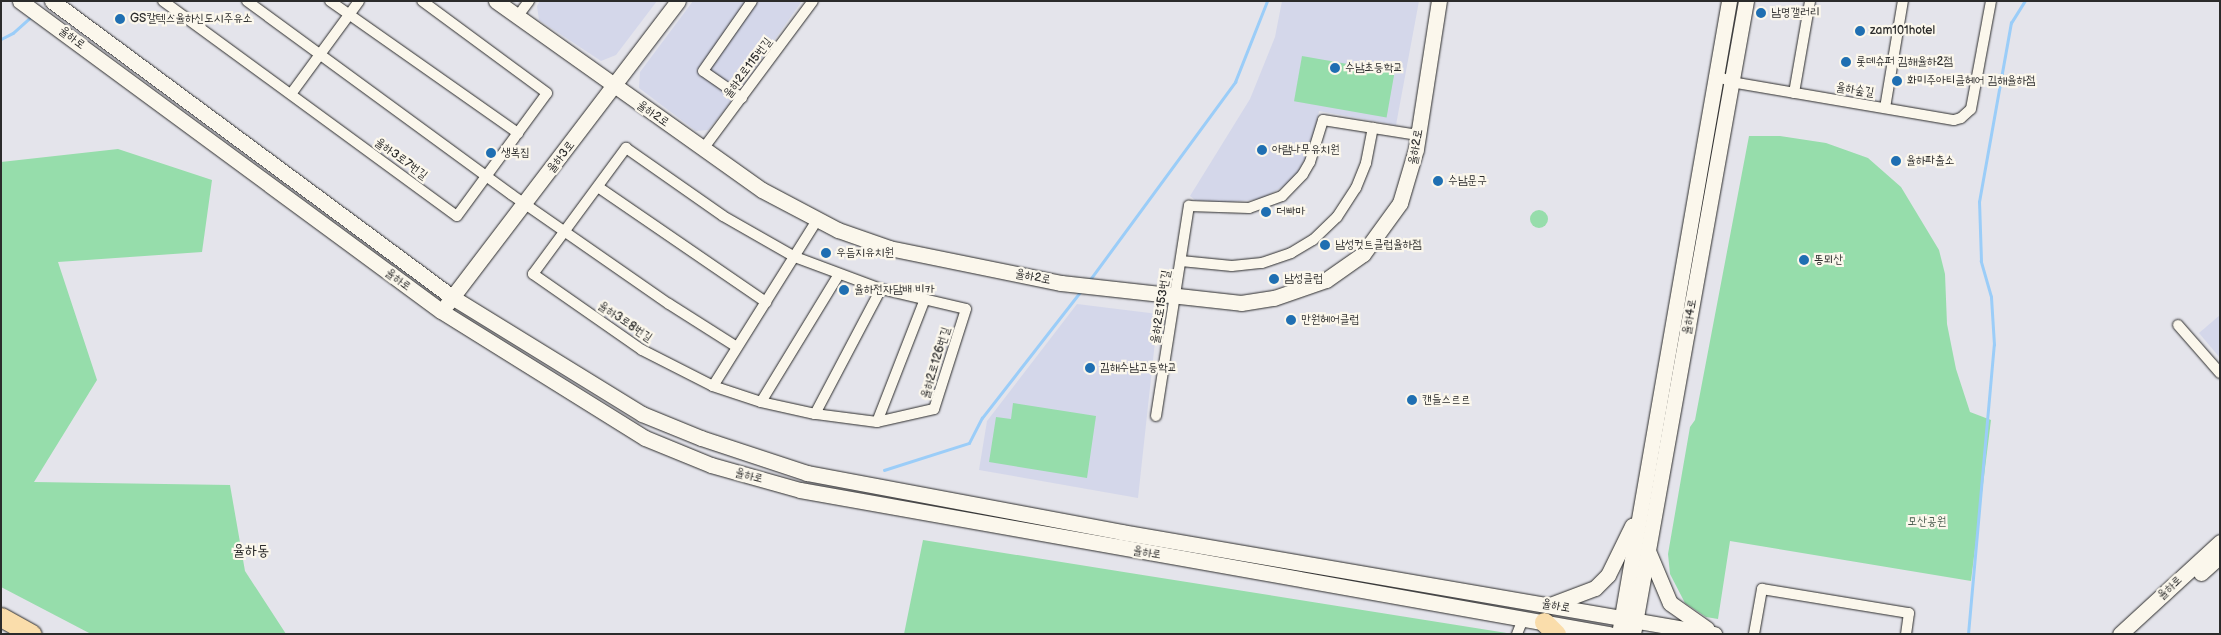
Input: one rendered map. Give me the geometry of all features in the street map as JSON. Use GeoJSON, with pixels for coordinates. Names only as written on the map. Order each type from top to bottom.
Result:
{"type":"FeatureCollection","features":[{"type":"Feature","properties":{"kind":"highway"},"geometry":{"type":"LineString","coordinates":[[1,616],[32,634]]}},
{"type":"Feature","properties":{"kind":"main road","name":"율하로"},"geometry":{"type":"LineString","coordinates":[[20,1],[441,311],[644,438],[711,465],[800,490],[1524,619],[1630,624],[1714,634]]}},
{"type":"Feature","properties":{"kind":"main road","name":"율하2로"},"geometry":{"type":"LineString","coordinates":[[496,1],[614,87],[762,190],[817,220],[889,248],[1061,283],[1241,303],[1274,298],[1326,280],[1339,272],[1362,254],[1400,203],[1412,173],[1439,1]]}},
{"type":"Feature","properties":{"kind":"main road","name":"율하3로"},"geometry":{"type":"LineString","coordinates":[[441,311],[678,1]]}},
{"type":"Feature","properties":{"kind":"main road","name":"율하4로"},"geometry":{"type":"LineString","coordinates":[[1630,624],[1642,504],[1729,1]]}},
{"type":"Feature","properties":{"kind":"main road","name":"율하4로"},"geometry":{"type":"LineString","coordinates":[[1619,634],[1630,624],[1648,550],[1746,1]]}},
{"type":"Feature","properties":{"kind":"main road","name":"율하로"},"geometry":{"type":"LineString","coordinates":[[56,4],[452,297],[642,414],[701,438],[807,473],[1121,532],[1550,620],[1609,634]]}},
{"type":"Feature","properties":{"kind":"main road"},"geometry":{"type":"LineString","coordinates":[[1550,620],[1595,588],[1608,575],[1642,504]]}},
{"type":"Feature","properties":{"kind":"main road","name":"율하로"},"geometry":{"type":"LineString","coordinates":[[2120,634],[2220,542]]}},
{"type":"Feature","properties":{"kind":"main road"},"geometry":{"type":"LineString","coordinates":[[1648,550],[1670,603],[1714,634]]}},
{"type":"Feature","properties":{"kind":"main road","name":"율하로"},"geometry":{"type":"LineString","coordinates":[[2133,634],[2220,556]]}},
{"type":"Feature","properties":{"kind":"main road"},"geometry":{"type":"LineString","coordinates":[[2110,634],[2143,613]]}},
{"type":"Feature","properties":{"kind":"street","name":"율하3로7번길"},"geometry":{"type":"LineString","coordinates":[[163,1],[457,216],[547,93],[422,1]]}},
{"type":"Feature","properties":{"kind":"street"},"geometry":{"type":"LineString","coordinates":[[247,1],[564,232],[738,347]]}},
{"type":"Feature","properties":{"kind":"street"},"geometry":{"type":"LineString","coordinates":[[330,1],[518,134]]}},
{"type":"Feature","properties":{"kind":"street"},"geometry":{"type":"LineString","coordinates":[[290,94],[359,1]]}},
{"type":"Feature","properties":{"kind":"street"},"geometry":{"type":"LineString","coordinates":[[517,17],[529,1]]}},
{"type":"Feature","properties":{"kind":"street"},"geometry":{"type":"LineString","coordinates":[[742,98],[703,71],[752,1]]}},
{"type":"Feature","properties":{"kind":"street","name":"율하2로115번길"},"geometry":{"type":"LineString","coordinates":[[704,149],[814,1]]}},
{"type":"Feature","properties":{"kind":"street"},"geometry":{"type":"LineString","coordinates":[[1794,93],[1810,1]]}},
{"type":"Feature","properties":{"kind":"street","name":"율하숲길"},"geometry":{"type":"LineString","coordinates":[[1716,75],[1731,82],[1885,108],[1903,1]]}},
{"type":"Feature","properties":{"kind":"street"},"geometry":{"type":"LineString","coordinates":[[1885,108],[1954,120],[1970,112],[1991,1]]}},
{"type":"Feature","properties":{"kind":"street","name":"율하2로153번길"},"geometry":{"type":"LineString","coordinates":[[1156,416],[1189,206],[1233,210],[1268,204],[1282,196],[1304,174],[1315,150],[1323,120],[1418,135]]}},
{"type":"Feature","properties":{"kind":"street","name":"율하2로153번길"},"geometry":{"type":"LineString","coordinates":[[1181,261],[1232,266],[1262,263],[1291,253],[1313,240],[1337,216],[1356,188],[1366,163],[1373,128]]}},
{"type":"Feature","properties":{"kind":"street","name":"율하3로8번길"},"geometry":{"type":"LineString","coordinates":[[713,386],[642,350],[533,274],[626,148],[723,216],[795,257]]}},
{"type":"Feature","properties":{"kind":"street"},"geometry":{"type":"LineString","coordinates":[[598,187],[766,302]]}},
{"type":"Feature","properties":{"kind":"street"},"geometry":{"type":"LineString","coordinates":[[713,386],[817,220]]}},
{"type":"Feature","properties":{"kind":"street","name":"율하2로126번길"},"geometry":{"type":"LineString","coordinates":[[713,386],[761,402],[815,414],[877,422],[934,409],[966,308],[881,289],[838,276],[795,257]]}},
{"type":"Feature","properties":{"kind":"street"},"geometry":{"type":"LineString","coordinates":[[761,402],[838,276]]}},
{"type":"Feature","properties":{"kind":"street"},"geometry":{"type":"LineString","coordinates":[[815,414],[881,289]]}},
{"type":"Feature","properties":{"kind":"street"},"geometry":{"type":"LineString","coordinates":[[877,422],[925,299]]}},
{"type":"Feature","properties":{"kind":"street"},"geometry":{"type":"LineString","coordinates":[[2178,325],[2220,373]]}},
{"type":"Feature","properties":{"kind":"street"},"geometry":{"type":"LineString","coordinates":[[1754,634],[1762,589],[1909,613],[1906,634]]}},
{"type":"Feature","properties":{"kind":"street"},"geometry":{"type":"LineString","coordinates":[[1517,634],[1524,619]]}},
{"type":"Feature","properties":{"kind":"shaded area"},"geometry":{"type":"Polygon","coordinates":[[[540,1],[657,1],[616,55],[601,61],[539,20],[537,6],[540,1]]]}},
{"type":"Feature","properties":{"kind":"shaded area"},"geometry":{"type":"Polygon","coordinates":[[[693,1],[802,1],[724,111],[708,130],[696,131],[639,88],[640,72],[693,1]]]}},
{"type":"Feature","properties":{"kind":"shaded area","name":"수남초등학교"},"geometry":{"type":"Polygon","coordinates":[[[1282,1],[1419,1],[1396,125],[1319,111],[1311,148],[1293,181],[1261,199],[1219,203],[1195,200],[1190,196],[1250,99],[1275,37],[1282,1]]]}},
{"type":"Feature","properties":{"kind":"shaded area","name":"김해수남고등학교"},"geometry":{"type":"Polygon","coordinates":[[[1077,304],[1158,314],[1138,498],[979,470],[987,421],[1077,304]]]}},
{"type":"Feature","properties":{"kind":"shaded area"},"geometry":{"type":"Polygon","coordinates":[[[2220,315],[2220,358],[2199,333],[2220,315]]]}},
{"type":"Feature","properties":{"kind":"green space"},"geometry":{"type":"Polygon","coordinates":[[[1302,56],[1395,72],[1387,118],[1294,101],[1302,56]]]}},
{"type":"Feature","properties":{"kind":"green space","name":"모산공원"},"geometry":{"type":"Polygon","coordinates":[[[1749,136],[1780,136],[1826,143],[1868,158],[1901,187],[1939,250],[1945,274],[1947,324],[1956,369],[1970,412],[1991,420],[1971,581],[1730,541],[1718,619],[1706,617],[1685,603],[1670,574],[1668,554],[1690,427],[1695,420],[1749,136]]]}},
{"type":"Feature","properties":{"kind":"green space"},"geometry":{"type":"Polygon","coordinates":[[[118,149],[212,180],[202,252],[58,262],[97,380],[34,482],[230,485],[245,571],[286,634],[91,634],[1,587],[1,162],[118,149]]]}},
{"type":"Feature","properties":{"kind":"green space"},"geometry":{"type":"Polygon","coordinates":[[[1539,210],[1545,213],[1548,219],[1545,225],[1539,228],[1533,225],[1530,219],[1533,213],[1539,210]]]}},
{"type":"Feature","properties":{"kind":"green space"},"geometry":{"type":"Polygon","coordinates":[[[1013,403],[1096,416],[1087,478],[989,462],[996,417],[1011,419],[1013,403]]]}},
{"type":"Feature","properties":{"kind":"green space"},"geometry":{"type":"Polygon","coordinates":[[[923,540],[1130,573],[1513,634],[904,634],[923,540]]]}},
{"type":"Feature","properties":{"kind":"waterway"},"geometry":{"type":"LineString","coordinates":[[1089,281],[1235,82],[1267,1]]}},
{"type":"Feature","properties":{"kind":"waterway"},"geometry":{"type":"LineString","coordinates":[[1968,634],[1994,345],[1991,297],[1981,261],[1979,202],[2011,23],[2025,1]]}},
{"type":"Feature","properties":{"kind":"waterway"},"geometry":{"type":"LineString","coordinates":[[1,39],[13,33],[32,16]]}},
{"type":"Feature","properties":{"kind":"waterway"},"geometry":{"type":"LineString","coordinates":[[884,470],[969,443],[982,418],[1081,291]]}},
{"type":"Feature","properties":{"kind":"place","name":"남명갤러리"},"geometry":{"type":"Point","coordinates":[1761,13]}},
{"type":"Feature","properties":{"kind":"place","name":"GS칼텍스율하신도시주유소"},"geometry":{"type":"Point","coordinates":[120,19]}},
{"type":"Feature","properties":{"kind":"place","name":"zam101hotel"},"geometry":{"type":"Point","coordinates":[1860,31]}},
{"type":"Feature","properties":{"kind":"place","name":"롯데슈퍼 김해율하2점"},"geometry":{"type":"Point","coordinates":[1846,62]}},
{"type":"Feature","properties":{"kind":"place","name":"수남초등학교"},"geometry":{"type":"Point","coordinates":[1335,68]}},
{"type":"Feature","properties":{"kind":"place","name":"화미주아티클헤어 김해율하점"},"geometry":{"type":"Point","coordinates":[1897,81]}},
{"type":"Feature","properties":{"kind":"place","name":"아람나무유치원"},"geometry":{"type":"Point","coordinates":[1262,150]}},
{"type":"Feature","properties":{"kind":"place","name":"생복집"},"geometry":{"type":"Point","coordinates":[491,153]}},
{"type":"Feature","properties":{"kind":"place","name":"율하파출소"},"geometry":{"type":"Point","coordinates":[1896,161]}},
{"type":"Feature","properties":{"kind":"place","name":"수남문구"},"geometry":{"type":"Point","coordinates":[1438,181]}},
{"type":"Feature","properties":{"kind":"place","name":"더빠마"},"geometry":{"type":"Point","coordinates":[1266,212]}},
{"type":"Feature","properties":{"kind":"place","name":"남성컷트클럽율하점"},"geometry":{"type":"Point","coordinates":[1325,245]}},
{"type":"Feature","properties":{"kind":"place","name":"우듬지유치원"},"geometry":{"type":"Point","coordinates":[826,253]}},
{"type":"Feature","properties":{"kind":"place","name":"똥뫼산"},"geometry":{"type":"Point","coordinates":[1804,260]}},
{"type":"Feature","properties":{"kind":"place","name":"남성클럽"},"geometry":{"type":"Point","coordinates":[1274,279]}},
{"type":"Feature","properties":{"kind":"place","name":"율하전자담배 비카"},"geometry":{"type":"Point","coordinates":[844,290]}},
{"type":"Feature","properties":{"kind":"place","name":"만원헤어클럽"},"geometry":{"type":"Point","coordinates":[1291,320]}},
{"type":"Feature","properties":{"kind":"place","name":"김해수남고등학교"},"geometry":{"type":"Point","coordinates":[1090,368]}},
{"type":"Feature","properties":{"kind":"place","name":"캔들스르르"},"geometry":{"type":"Point","coordinates":[1412,400]}},
{"type":"Feature","properties":{"kind":"district","name":"율하동"},"geometry":{"type":"Point","coordinates":[251,551]}}]}
